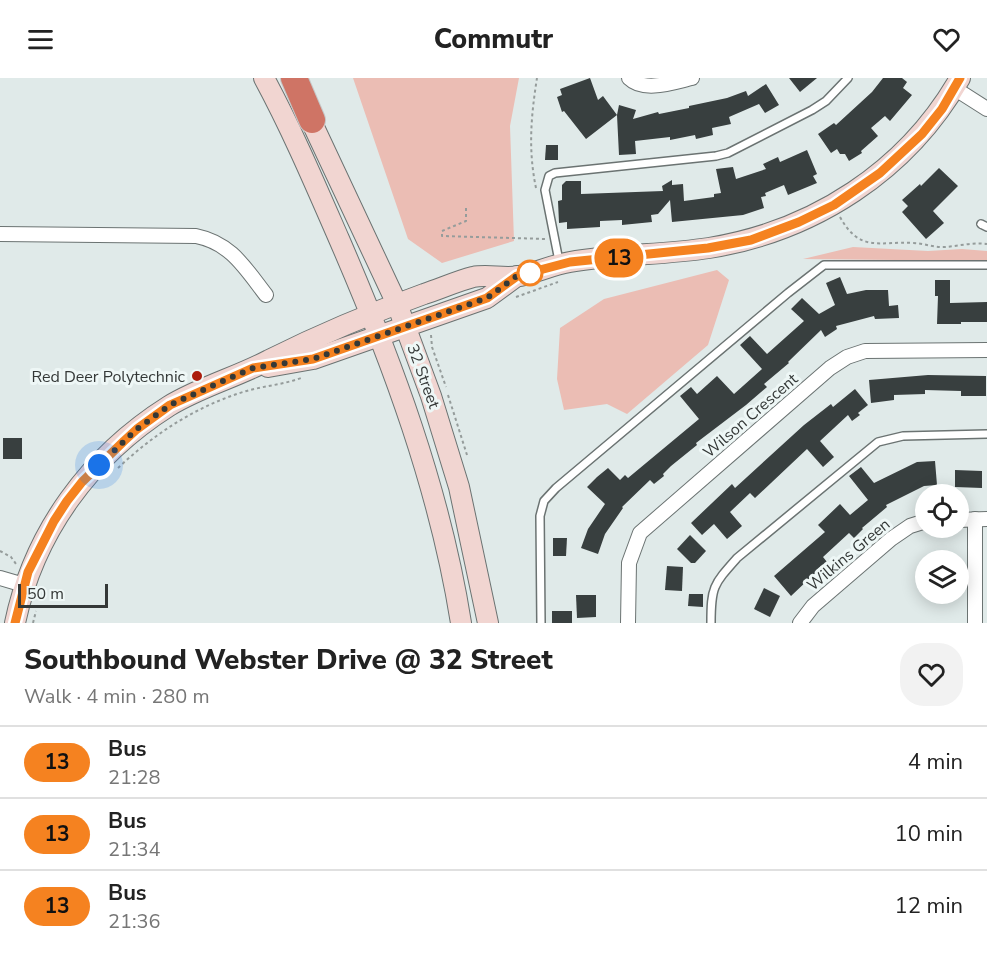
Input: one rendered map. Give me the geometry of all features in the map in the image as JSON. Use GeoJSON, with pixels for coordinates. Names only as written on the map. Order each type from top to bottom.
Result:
{"type":"FeatureCollection","features":[{"type":"Feature","properties":{"kind":"highway"},"geometry":{"type":"LineString","coordinates":[[294,78],[312,120]]}},
{"type":"Feature","properties":{"kind":"street","name":"32 Street"},"geometry":{"type":"LineString","coordinates":[[264,78],[291,129],[380,335],[425,469],[444,541],[461,623]]}},
{"type":"Feature","properties":{"kind":"street","name":"32 Street"},"geometry":{"type":"LineString","coordinates":[[288,78],[312,120],[397,304],[443,430],[459,487],[488,623]]}},
{"type":"Feature","properties":{"kind":"street"},"geometry":{"type":"LineString","coordinates":[[629,78],[644,86],[692,78]]}},
{"type":"Feature","properties":{"kind":"street"},"geometry":{"type":"LineString","coordinates":[[15,623],[28,572],[54,521],[82,482],[106,458],[137,429],[170,405],[371,314],[475,277],[517,276],[570,262],[708,248],[751,240],[799,222],[834,205],[880,173],[922,134],[942,109],[957,83],[987,109]]}},
{"type":"Feature","properties":{"kind":"street"},"geometry":{"type":"LineString","coordinates":[[0,234],[186,236],[213,240],[231,252],[266,295]]}},
{"type":"Feature","properties":{"kind":"street"},"geometry":{"type":"LineString","coordinates":[[253,368],[313,359],[487,298],[517,276]]}},
{"type":"Feature","properties":{"kind":"street","name":"Wilson Crescent"},"geometry":{"type":"LineString","coordinates":[[628,623],[629,563],[640,533],[830,368],[847,357],[865,351],[987,350]]}},
{"type":"Feature","properties":{"kind":"street"},"geometry":{"type":"LineString","coordinates":[[975,623],[981,519]]}},
{"type":"Feature","properties":{"kind":"street","name":"Wilkins Green"},"geometry":{"type":"LineString","coordinates":[[800,623],[813,606],[891,539],[915,524]]}},
{"type":"Feature","properties":{"kind":"street"},"geometry":{"type":"LineString","coordinates":[[0,578],[24,585]]}},
{"type":"Feature","properties":{"kind":"lane"},"geometry":{"type":"LineString","coordinates":[[560,264],[545,190],[549,176],[560,171],[703,158],[728,153],[812,110],[826,101],[848,78]]}},
{"type":"Feature","properties":{"kind":"lane"},"geometry":{"type":"LineString","coordinates":[[541,623],[540,516],[544,501],[556,488],[788,293],[824,265],[987,265]]}},
{"type":"Feature","properties":{"kind":"lane"},"geometry":{"type":"LineString","coordinates":[[711,623],[711,598],[717,580],[737,558],[878,442],[903,436],[987,434]]}},
{"type":"Feature","properties":{"kind":"path"},"geometry":{"type":"LineString","coordinates":[[537,78],[530,126],[530,159],[537,197]]}},
{"type":"Feature","properties":{"kind":"path"},"geometry":{"type":"LineString","coordinates":[[466,208],[466,221],[442,231],[442,236],[546,239]]}},
{"type":"Feature","properties":{"kind":"path"},"geometry":{"type":"LineString","coordinates":[[840,216],[849,232],[867,243],[915,243],[941,247],[971,243],[987,244]]}},
{"type":"Feature","properties":{"kind":"path"},"geometry":{"type":"LineString","coordinates":[[112,475],[141,447],[164,430],[199,410],[243,392],[301,378]]}},
{"type":"Feature","properties":{"kind":"path"},"geometry":{"type":"LineString","coordinates":[[0,550],[11,557],[17,565]]}},
{"type":"Feature","properties":{"kind":"path"},"geometry":{"type":"LineString","coordinates":[[33,623],[38,602]]}},
{"type":"Feature","properties":{"kind":"shaded area"},"geometry":{"type":"Polygon","coordinates":[[[353,78],[519,78],[510,126],[514,241],[442,263],[408,239],[353,78]]]}},
{"type":"Feature","properties":{"kind":"shaded area"},"geometry":{"type":"Polygon","coordinates":[[[853,247],[987,251],[987,261],[803,259],[853,247]]]}},
{"type":"Feature","properties":{"kind":"shaded area"},"geometry":{"type":"Polygon","coordinates":[[[717,270],[729,280],[708,345],[627,414],[607,404],[564,410],[557,379],[560,328],[604,299],[717,270]]]}},
{"type":"Feature","properties":{"kind":"building"},"geometry":{"type":"Polygon","coordinates":[[[590,78],[598,100],[603,96],[617,115],[586,139],[564,111],[562,112],[557,97],[562,95],[560,89],[590,78]]]}},
{"type":"Feature","properties":{"kind":"building"},"geometry":{"type":"Polygon","coordinates":[[[789,78],[817,78],[800,92],[789,78]]]}},
{"type":"Feature","properties":{"kind":"building"},"geometry":{"type":"Polygon","coordinates":[[[883,78],[902,78],[907,82],[903,88],[912,95],[890,121],[885,116],[871,128],[878,136],[861,151],[862,153],[849,161],[845,154],[840,154],[837,149],[831,153],[818,134],[834,123],[836,125],[872,92],[883,78]]]}},
{"type":"Feature","properties":{"kind":"building"},"geometry":{"type":"Polygon","coordinates":[[[766,84],[779,105],[765,113],[759,104],[729,117],[731,124],[712,128],[713,135],[696,139],[695,135],[670,140],[670,137],[635,141],[636,154],[619,155],[617,115],[619,105],[636,110],[633,119],[658,112],[659,114],[689,108],[689,106],[727,98],[746,91],[748,96],[766,84]]]}},
{"type":"Feature","properties":{"kind":"building"},"geometry":{"type":"Polygon","coordinates":[[[546,145],[558,145],[558,160],[545,160],[546,145]]]}},
{"type":"Feature","properties":{"kind":"building"},"geometry":{"type":"Polygon","coordinates":[[[807,150],[817,174],[813,176],[817,183],[788,195],[784,185],[765,193],[766,196],[761,197],[764,208],[743,215],[672,222],[670,200],[658,214],[651,215],[652,222],[622,225],[622,220],[600,221],[600,227],[567,229],[567,222],[559,223],[558,201],[562,200],[562,185],[566,181],[581,181],[581,194],[663,191],[662,186],[672,180],[672,185],[683,184],[684,201],[714,197],[714,194],[721,193],[716,169],[733,167],[736,179],[766,169],[763,164],[778,157],[780,162],[807,150]]]}},
{"type":"Feature","properties":{"kind":"building"},"geometry":{"type":"Polygon","coordinates":[[[939,168],[958,186],[933,211],[944,223],[926,239],[902,212],[908,206],[902,200],[920,184],[921,186],[939,168]]]}},
{"type":"Feature","properties":{"kind":"building"},"geometry":{"type":"Polygon","coordinates":[[[840,277],[847,294],[866,290],[888,290],[889,306],[898,305],[899,318],[875,319],[874,316],[836,326],[837,329],[825,337],[821,330],[789,363],[764,384],[767,387],[696,443],[697,445],[671,466],[654,484],[650,480],[622,507],[605,534],[598,554],[581,548],[588,529],[605,504],[587,487],[608,468],[620,480],[625,475],[628,478],[699,419],[680,396],[691,387],[697,394],[717,376],[734,394],[762,369],[740,345],[750,336],[767,354],[804,321],[791,309],[802,298],[819,314],[835,305],[826,283],[840,277]]]}},
{"type":"Feature","properties":{"kind":"building"},"geometry":{"type":"Polygon","coordinates":[[[935,280],[950,280],[950,303],[987,302],[987,322],[937,324],[938,296],[935,296],[935,280]]]}},
{"type":"Feature","properties":{"kind":"building"},"geometry":{"type":"Polygon","coordinates":[[[928,375],[986,376],[986,396],[961,396],[961,391],[925,390],[925,394],[894,395],[894,400],[871,403],[869,380],[928,375]]]}},
{"type":"Feature","properties":{"kind":"building"},"geometry":{"type":"Polygon","coordinates":[[[855,389],[868,405],[852,421],[848,415],[820,441],[834,457],[823,467],[807,449],[755,498],[750,493],[730,512],[742,526],[727,539],[714,524],[702,535],[691,523],[732,484],[735,488],[804,425],[831,404],[833,407],[855,389]]]}},
{"type":"Feature","properties":{"kind":"building"},"geometry":{"type":"Polygon","coordinates":[[[3,438],[22,438],[22,459],[3,459],[3,438]]]}},
{"type":"Feature","properties":{"kind":"building"},"geometry":{"type":"Polygon","coordinates":[[[935,461],[937,484],[915,484],[915,490],[886,505],[887,507],[862,528],[854,538],[849,533],[823,557],[827,562],[791,596],[774,576],[825,532],[818,525],[840,504],[850,515],[868,500],[849,476],[861,467],[874,483],[917,462],[935,461]]]}},
{"type":"Feature","properties":{"kind":"building"},"geometry":{"type":"Polygon","coordinates":[[[955,470],[982,471],[982,488],[969,488],[969,484],[955,484],[955,470]]]}},
{"type":"Feature","properties":{"kind":"building"},"geometry":{"type":"Polygon","coordinates":[[[690,535],[706,551],[695,563],[691,563],[677,549],[690,535]]]}},
{"type":"Feature","properties":{"kind":"building"},"geometry":{"type":"Polygon","coordinates":[[[553,538],[567,538],[566,556],[553,556],[553,538]]]}},
{"type":"Feature","properties":{"kind":"building"},"geometry":{"type":"Polygon","coordinates":[[[667,566],[683,567],[682,591],[665,590],[667,566]]]}},
{"type":"Feature","properties":{"kind":"building"},"geometry":{"type":"Polygon","coordinates":[[[764,588],[780,596],[770,617],[754,609],[764,588]]]}},
{"type":"Feature","properties":{"kind":"building"},"geometry":{"type":"Polygon","coordinates":[[[689,594],[703,594],[703,607],[688,606],[689,594]]]}},
{"type":"Feature","properties":{"kind":"building"},"geometry":{"type":"Polygon","coordinates":[[[576,595],[596,595],[596,617],[577,618],[576,595]]]}},
{"type":"Feature","properties":{"kind":"building"},"geometry":{"type":"Polygon","coordinates":[[[552,611],[572,611],[572,623],[552,623],[552,611]]]}},
{"type":"Feature","properties":{"kind":"bus line","name":"13"},"geometry":{"type":"LineString","coordinates":[[15,623],[28,572],[67,501],[82,482],[124,441],[170,405],[253,368],[313,359],[487,298],[517,276],[570,262],[708,248],[751,240],[799,222],[834,205],[865,185],[898,158],[922,134],[942,109],[960,78]]}},
{"type":"Feature","properties":{"kind":"place","name":"Red Deer Polytechnic"},"geometry":{"type":"Point","coordinates":[197,376]}},
{"type":"Feature","properties":{"kind":"route"},"geometry":{"type":"LineString","coordinates":[[99,465],[137,429],[170,405],[214,385],[253,368],[313,359],[487,298],[517,276],[539,270],[530,273]]}}]}
